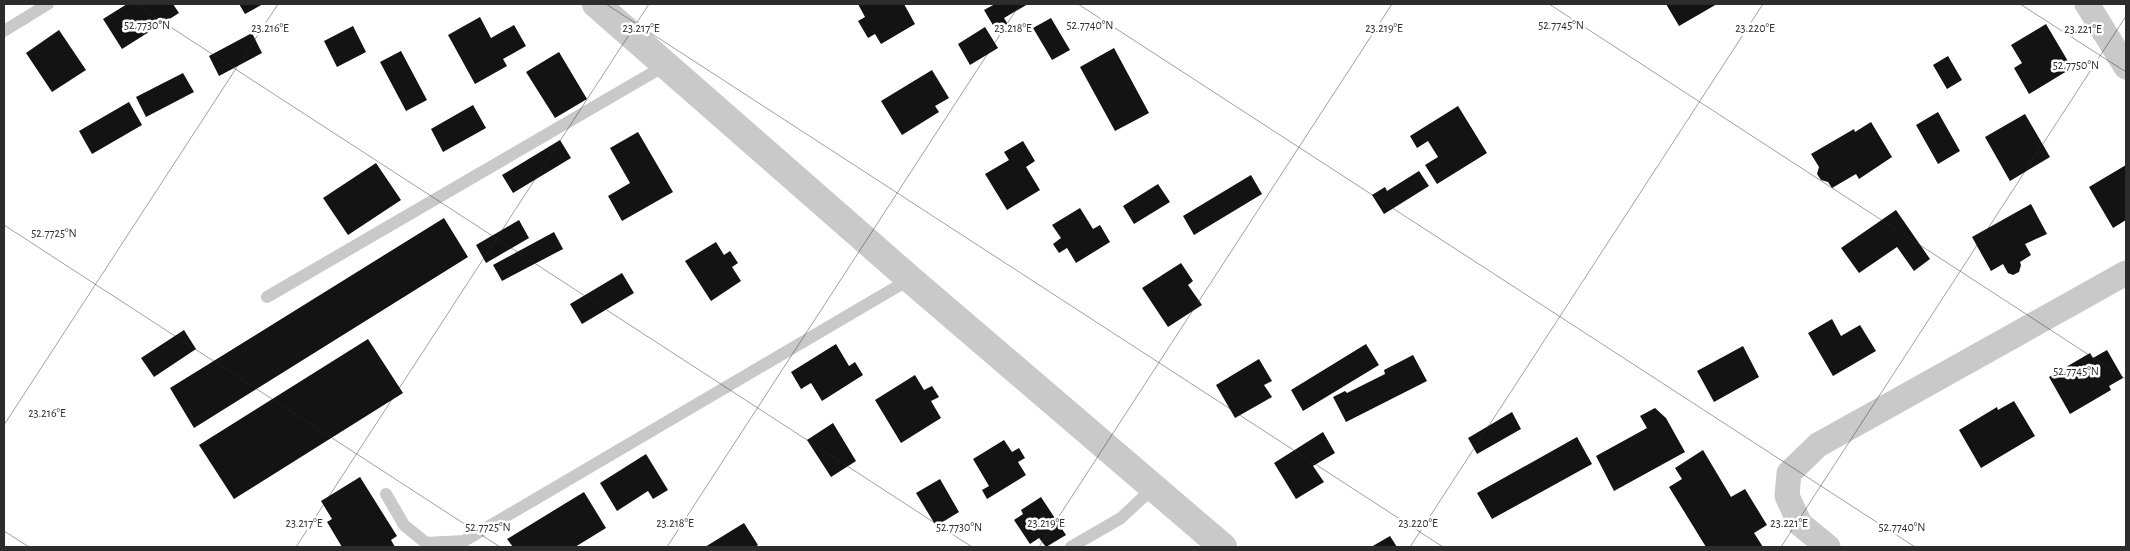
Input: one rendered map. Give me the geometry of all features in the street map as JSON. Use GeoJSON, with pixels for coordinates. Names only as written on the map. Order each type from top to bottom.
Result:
{"type":"FeatureCollection","features":[{"type":"Feature","properties":{"kind":"street"},"geometry":{"type":"LineString","coordinates":[[596,4],[910,279],[1223,547]]}},
{"type":"Feature","properties":{"kind":"street"},"geometry":{"type":"LineString","coordinates":[[2087,4],[2126,68]]}},
{"type":"Feature","properties":{"kind":"street"},"geometry":{"type":"LineString","coordinates":[[1828,547],[1800,524],[1787,496],[1789,473],[1818,445],[2126,273]]}},
{"type":"Feature","properties":{"kind":"lane"},"geometry":{"type":"LineString","coordinates":[[4,31],[48,4]]}},
{"type":"Feature","properties":{"kind":"lane"},"geometry":{"type":"LineString","coordinates":[[267,297],[666,64]]}},
{"type":"Feature","properties":{"kind":"lane"},"geometry":{"type":"LineString","coordinates":[[386,494],[404,525],[426,543],[464,541],[910,279]]}},
{"type":"Feature","properties":{"kind":"lane"},"geometry":{"type":"LineString","coordinates":[[1071,547],[1121,518],[1154,487]]}},
{"type":"Feature","properties":{"kind":"building"},"geometry":{"type":"Polygon","coordinates":[[[127,4],[173,4],[179,13],[122,49],[103,19],[127,4]]]}},
{"type":"Feature","properties":{"kind":"building"},"geometry":{"type":"Polygon","coordinates":[[[239,4],[263,4],[245,14],[239,4]]]}},
{"type":"Feature","properties":{"kind":"building"},"geometry":{"type":"Polygon","coordinates":[[[858,4],[904,4],[915,24],[881,44],[875,34],[868,38],[858,21],[865,17],[858,4]]]}},
{"type":"Feature","properties":{"kind":"building"},"geometry":{"type":"Polygon","coordinates":[[[995,4],[1028,4],[1004,18],[1009,26],[997,32],[984,10],[995,4]]]}},
{"type":"Feature","properties":{"kind":"building"},"geometry":{"type":"Polygon","coordinates":[[[1666,4],[1717,4],[1679,26],[1666,4]]]}},
{"type":"Feature","properties":{"kind":"building"},"geometry":{"type":"Polygon","coordinates":[[[480,17],[491,38],[514,25],[526,46],[503,59],[507,66],[475,84],[448,35],[480,17]]]}},
{"type":"Feature","properties":{"kind":"building"},"geometry":{"type":"Polygon","coordinates":[[[1051,18],[1070,50],[1052,60],[1033,28],[1051,18]]]}},
{"type":"Feature","properties":{"kind":"building"},"geometry":{"type":"Polygon","coordinates":[[[2046,24],[2072,68],[2029,94],[2014,68],[2022,63],[2011,45],[2046,24]]]}},
{"type":"Feature","properties":{"kind":"building"},"geometry":{"type":"Polygon","coordinates":[[[353,26],[366,52],[337,67],[324,41],[353,26]]]}},
{"type":"Feature","properties":{"kind":"building"},"geometry":{"type":"Polygon","coordinates":[[[985,27],[998,48],[970,65],[958,44],[985,27]]]}},
{"type":"Feature","properties":{"kind":"building"},"geometry":{"type":"Polygon","coordinates":[[[59,30],[86,70],[52,92],[26,53],[59,30]]]}},
{"type":"Feature","properties":{"kind":"building"},"geometry":{"type":"Polygon","coordinates":[[[252,33],[262,53],[219,76],[209,56],[252,33]]]}},
{"type":"Feature","properties":{"kind":"building"},"geometry":{"type":"Polygon","coordinates":[[[1114,48],[1149,113],[1115,131],[1080,67],[1114,48]]]}},
{"type":"Feature","properties":{"kind":"building"},"geometry":{"type":"Polygon","coordinates":[[[401,51],[427,100],[406,111],[380,62],[401,51]]]}},
{"type":"Feature","properties":{"kind":"building"},"geometry":{"type":"Polygon","coordinates":[[[559,52],[587,99],[555,118],[526,72],[559,52]]]}},
{"type":"Feature","properties":{"kind":"building"},"geometry":{"type":"Polygon","coordinates":[[[1948,56],[1962,80],[1947,89],[1933,65],[1948,56]]]}},
{"type":"Feature","properties":{"kind":"building"},"geometry":{"type":"Polygon","coordinates":[[[932,70],[949,98],[935,106],[939,112],[902,135],[881,101],[932,70]]]}},
{"type":"Feature","properties":{"kind":"building"},"geometry":{"type":"Polygon","coordinates":[[[183,73],[194,92],[146,117],[136,97],[183,73]]]}},
{"type":"Feature","properties":{"kind":"building"},"geometry":{"type":"Polygon","coordinates":[[[129,102],[142,125],[92,154],[79,131],[129,102]]]}},
{"type":"Feature","properties":{"kind":"building"},"geometry":{"type":"Polygon","coordinates":[[[473,105],[486,128],[443,152],[431,129],[473,105]]]}},
{"type":"Feature","properties":{"kind":"building"},"geometry":{"type":"Polygon","coordinates":[[[1458,106],[1487,153],[1437,184],[1425,165],[1438,157],[1428,141],[1417,148],[1410,136],[1458,106]]]}},
{"type":"Feature","properties":{"kind":"building"},"geometry":{"type":"Polygon","coordinates":[[[1938,112],[1960,151],[1938,164],[1916,125],[1938,112]]]}},
{"type":"Feature","properties":{"kind":"building"},"geometry":{"type":"Polygon","coordinates":[[[2025,114],[2050,157],[2010,181],[1985,137],[2025,114]]]}},
{"type":"Feature","properties":{"kind":"building"},"geometry":{"type":"Polygon","coordinates":[[[1871,122],[1892,157],[1859,179],[1856,174],[1832,188],[1828,182],[1821,180],[1817,174],[1819,167],[1811,154],[1854,129],[1855,132],[1871,122]]]}},
{"type":"Feature","properties":{"kind":"building"},"geometry":{"type":"Polygon","coordinates":[[[638,132],[673,192],[622,221],[608,196],[630,183],[610,148],[638,132]]]}},
{"type":"Feature","properties":{"kind":"building"},"geometry":{"type":"Polygon","coordinates":[[[560,140],[571,158],[513,193],[502,175],[560,140]]]}},
{"type":"Feature","properties":{"kind":"building"},"geometry":{"type":"Polygon","coordinates":[[[1023,141],[1035,161],[1026,167],[1040,190],[1007,210],[985,174],[1009,160],[1004,152],[1023,141]]]}},
{"type":"Feature","properties":{"kind":"building"},"geometry":{"type":"Polygon","coordinates":[[[376,163],[401,200],[348,235],[323,198],[376,163]]]}},
{"type":"Feature","properties":{"kind":"building"},"geometry":{"type":"Polygon","coordinates":[[[2126,165],[2126,220],[2113,228],[2089,187],[2126,165]]]}},
{"type":"Feature","properties":{"kind":"building"},"geometry":{"type":"Polygon","coordinates":[[[1419,171],[1429,186],[1384,214],[1372,195],[1385,187],[1387,191],[1419,171]]]}},
{"type":"Feature","properties":{"kind":"building"},"geometry":{"type":"Polygon","coordinates":[[[1251,175],[1262,194],[1194,235],[1183,216],[1251,175]]]}},
{"type":"Feature","properties":{"kind":"building"},"geometry":{"type":"Polygon","coordinates":[[[1158,184],[1170,202],[1134,224],[1123,206],[1158,184]]]}},
{"type":"Feature","properties":{"kind":"building"},"geometry":{"type":"Polygon","coordinates":[[[2031,204],[2047,234],[2025,244],[2031,255],[2020,262],[2019,272],[2013,275],[2008,273],[2003,264],[1991,271],[1972,237],[2031,204]]]}},
{"type":"Feature","properties":{"kind":"building"},"geometry":{"type":"Polygon","coordinates":[[[1080,208],[1093,229],[1100,225],[1110,242],[1076,263],[1067,248],[1059,253],[1053,244],[1061,238],[1052,225],[1080,208]]]}},
{"type":"Feature","properties":{"kind":"building"},"geometry":{"type":"Polygon","coordinates":[[[1896,210],[1930,259],[1914,271],[1897,247],[1859,273],[1841,248],[1896,210]]]}},
{"type":"Feature","properties":{"kind":"building"},"geometry":{"type":"Polygon","coordinates":[[[444,218],[468,257],[194,428],[170,388],[444,218]]]}},
{"type":"Feature","properties":{"kind":"building"},"geometry":{"type":"Polygon","coordinates":[[[519,220],[529,238],[486,263],[476,245],[519,220]]]}},
{"type":"Feature","properties":{"kind":"building"},"geometry":{"type":"Polygon","coordinates":[[[554,232],[563,249],[502,281],[493,265],[554,232]]]}},
{"type":"Feature","properties":{"kind":"building"},"geometry":{"type":"Polygon","coordinates":[[[716,242],[724,255],[730,251],[738,263],[732,267],[741,281],[711,301],[685,261],[716,242]]]}},
{"type":"Feature","properties":{"kind":"building"},"geometry":{"type":"Polygon","coordinates":[[[1181,263],[1193,281],[1188,285],[1202,305],[1168,327],[1142,288],[1181,263]]]}},
{"type":"Feature","properties":{"kind":"building"},"geometry":{"type":"Polygon","coordinates":[[[622,273],[634,293],[582,324],[570,304],[622,273]]]}},
{"type":"Feature","properties":{"kind":"building"},"geometry":{"type":"Polygon","coordinates":[[[1832,319],[1841,336],[1860,325],[1876,351],[1833,376],[1808,333],[1832,319]]]}},
{"type":"Feature","properties":{"kind":"building"},"geometry":{"type":"Polygon","coordinates":[[[184,330],[196,349],[154,377],[141,358],[184,330]]]}},
{"type":"Feature","properties":{"kind":"building"},"geometry":{"type":"Polygon","coordinates":[[[368,339],[403,393],[234,499],[199,445],[368,339]]]}},
{"type":"Feature","properties":{"kind":"building"},"geometry":{"type":"Polygon","coordinates":[[[836,344],[849,366],[855,362],[863,375],[822,401],[811,383],[801,389],[791,372],[836,344]]]}},
{"type":"Feature","properties":{"kind":"building"},"geometry":{"type":"Polygon","coordinates":[[[1366,344],[1379,365],[1303,411],[1291,390],[1366,344]]]}},
{"type":"Feature","properties":{"kind":"building"},"geometry":{"type":"Polygon","coordinates":[[[1743,346],[1759,377],[1714,402],[1697,371],[1743,346]]]}},
{"type":"Feature","properties":{"kind":"building"},"geometry":{"type":"Polygon","coordinates":[[[2107,350],[2123,378],[2109,386],[2111,390],[2070,414],[2049,377],[2090,353],[2093,358],[2107,350]]]}},
{"type":"Feature","properties":{"kind":"building"},"geometry":{"type":"Polygon","coordinates":[[[1413,355],[1427,381],[1346,422],[1333,397],[1345,391],[1347,393],[1385,374],[1384,370],[1413,355]]]}},
{"type":"Feature","properties":{"kind":"building"},"geometry":{"type":"Polygon","coordinates":[[[1259,359],[1272,381],[1264,385],[1272,397],[1235,418],[1216,385],[1259,359]]]}},
{"type":"Feature","properties":{"kind":"building"},"geometry":{"type":"Polygon","coordinates":[[[915,375],[924,390],[932,386],[939,397],[931,401],[941,418],[901,443],[875,400],[915,375]]]}},
{"type":"Feature","properties":{"kind":"building"},"geometry":{"type":"Polygon","coordinates":[[[2014,401],[2035,436],[1981,468],[1959,430],[1997,407],[1998,410],[2014,401]]]}},
{"type":"Feature","properties":{"kind":"building"},"geometry":{"type":"Polygon","coordinates":[[[1655,408],[1666,418],[1685,452],[1614,491],[1596,456],[1647,428],[1640,416],[1655,408]]]}},
{"type":"Feature","properties":{"kind":"building"},"geometry":{"type":"Polygon","coordinates":[[[1512,412],[1521,429],[1477,454],[1468,438],[1512,412]]]}},
{"type":"Feature","properties":{"kind":"building"},"geometry":{"type":"Polygon","coordinates":[[[833,423],[856,461],[831,477],[807,440],[833,423]]]}},
{"type":"Feature","properties":{"kind":"building"},"geometry":{"type":"Polygon","coordinates":[[[1323,432],[1335,453],[1313,466],[1324,482],[1296,499],[1274,463],[1323,432]]]}},
{"type":"Feature","properties":{"kind":"building"},"geometry":{"type":"Polygon","coordinates":[[[1577,437],[1592,464],[1492,519],[1477,493],[1577,437]]]}},
{"type":"Feature","properties":{"kind":"building"},"geometry":{"type":"Polygon","coordinates":[[[1004,440],[1012,452],[1019,448],[1025,458],[1018,462],[1026,475],[987,499],[982,490],[989,486],[973,459],[1004,440]]]}},
{"type":"Feature","properties":{"kind":"building"},"geometry":{"type":"Polygon","coordinates":[[[1703,450],[1731,497],[1745,489],[1767,525],[1754,533],[1763,547],[1706,547],[1669,487],[1682,479],[1675,468],[1703,450]]]}},
{"type":"Feature","properties":{"kind":"building"},"geometry":{"type":"Polygon","coordinates":[[[646,454],[668,490],[653,499],[648,491],[617,511],[600,483],[646,454]]]}},
{"type":"Feature","properties":{"kind":"building"},"geometry":{"type":"Polygon","coordinates":[[[360,477],[397,536],[391,540],[395,547],[342,547],[327,522],[332,519],[321,501],[360,477]]]}},
{"type":"Feature","properties":{"kind":"building"},"geometry":{"type":"Polygon","coordinates":[[[940,479],[959,512],[936,526],[916,493],[940,479]]]}},
{"type":"Feature","properties":{"kind":"building"},"geometry":{"type":"Polygon","coordinates":[[[584,492],[606,528],[575,547],[513,547],[507,539],[584,492]]]}},
{"type":"Feature","properties":{"kind":"building"},"geometry":{"type":"Polygon","coordinates":[[[1041,497],[1066,535],[1046,547],[1039,538],[1030,544],[1014,520],[1023,514],[1021,510],[1041,497]]]}},
{"type":"Feature","properties":{"kind":"building"},"geometry":{"type":"Polygon","coordinates":[[[744,523],[758,545],[755,547],[705,547],[744,523]]]}},
{"type":"Feature","properties":{"kind":"building"},"geometry":{"type":"Polygon","coordinates":[[[1390,536],[1397,547],[1371,547],[1390,536]]]}}]}
